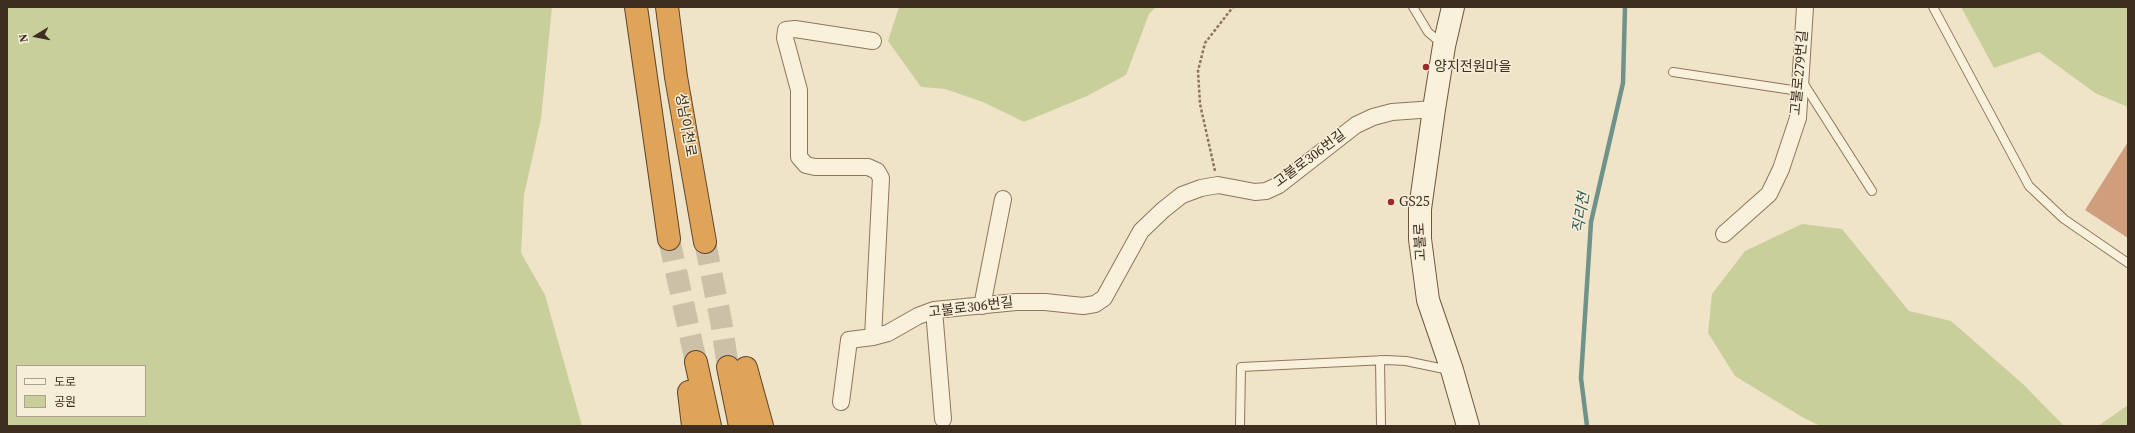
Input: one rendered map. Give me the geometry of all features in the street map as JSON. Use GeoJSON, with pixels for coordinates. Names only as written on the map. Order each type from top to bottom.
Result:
{"type":"FeatureCollection","features":[{"type":"Feature","properties":{"kind":"highway"},"geometry":{"type":"LineString","coordinates":[[636,7],[669,239]]}},
{"type":"Feature","properties":{"kind":"highway","name":"성남이천로"},"geometry":{"type":"LineString","coordinates":[[667,7],[676,77],[705,242]]}},
{"type":"Feature","properties":{"kind":"highway"},"geometry":{"type":"LineString","coordinates":[[694,426],[691,362],[710,426]]}},
{"type":"Feature","properties":{"kind":"highway"},"geometry":{"type":"LineString","coordinates":[[740,426],[737,367],[762,426]]}},
{"type":"Feature","properties":{"kind":"street","name":"고불로"},"geometry":{"type":"LineString","coordinates":[[1453,7],[1444,46],[1434,108],[1420,209],[1420,239],[1428,300],[1452,370],[1468,426]]}},
{"type":"Feature","properties":{"kind":"street","name":"고불로279번길"},"geometry":{"type":"LineString","coordinates":[[1724,234],[1769,194],[1781,169],[1798,118],[1805,7]]}},
{"type":"Feature","properties":{"kind":"street"},"geometry":{"type":"LineString","coordinates":[[873,41],[795,29],[786,30],[785,38],[799,90],[799,157],[806,165],[815,167],[868,167],[877,171],[881,178],[873,337]]}},
{"type":"Feature","properties":{"kind":"street","name":"고불로306번길"},"geometry":{"type":"LineString","coordinates":[[841,402],[849,340],[873,337],[888,333],[918,316],[934,310],[1016,302],[1045,302],[1083,306],[1095,304],[1104,298],[1141,231],[1157,215],[1182,196],[1200,188],[1218,185],[1255,192],[1266,191],[1279,185],[1356,125],[1373,117],[1392,112],[1434,108]]}},
{"type":"Feature","properties":{"kind":"street"},"geometry":{"type":"LineString","coordinates":[[982,306],[1004,199]]}},
{"type":"Feature","properties":{"kind":"street"},"geometry":{"type":"LineString","coordinates":[[934,310],[943,419]]}},
{"type":"Feature","properties":{"kind":"lane"},"geometry":{"type":"LineString","coordinates":[[1413,7],[1428,32],[1444,46]]}},
{"type":"Feature","properties":{"kind":"lane"},"geometry":{"type":"LineString","coordinates":[[1933,7],[2029,186],[2064,219],[2128,264]]}},
{"type":"Feature","properties":{"kind":"lane"},"geometry":{"type":"LineString","coordinates":[[1673,72],[1800,85],[1872,191]]}},
{"type":"Feature","properties":{"kind":"lane"},"geometry":{"type":"LineString","coordinates":[[1240,426],[1241,367],[1380,360],[1406,361],[1452,370]]}},
{"type":"Feature","properties":{"kind":"lane"},"geometry":{"type":"LineString","coordinates":[[1380,360],[1381,426]]}},
{"type":"Feature","properties":{"kind":"path"},"geometry":{"type":"LineString","coordinates":[[1218,185],[1200,104],[1198,71],[1205,43],[1233,7]]}},
{"type":"Feature","properties":{"kind":"green space"},"geometry":{"type":"Polygon","coordinates":[[[7,7],[552,7],[541,119],[524,195],[521,253],[545,295],[582,426],[7,426],[7,7]]]}},
{"type":"Feature","properties":{"kind":"green space"},"geometry":{"type":"Polygon","coordinates":[[[899,7],[1156,7],[1149,14],[1126,75],[1087,96],[1024,122],[983,102],[945,89],[921,87],[888,41],[899,7]]]}},
{"type":"Feature","properties":{"kind":"green space"},"geometry":{"type":"Polygon","coordinates":[[[1961,7],[2128,7],[2128,107],[2095,93],[2039,52],[1994,68],[1961,7]]]}},
{"type":"Feature","properties":{"kind":"green space"},"geometry":{"type":"Polygon","coordinates":[[[1802,224],[1842,229],[1909,311],[1951,321],[2024,385],[2064,426],[1820,426],[1802,417],[1735,376],[1708,333],[1712,294],[1745,251],[1802,224]]]}},
{"type":"Feature","properties":{"kind":"green space"},"geometry":{"type":"Polygon","coordinates":[[[2128,405],[2128,426],[2098,426],[2128,405]]]}},
{"type":"Feature","properties":{"kind":"building"},"geometry":{"type":"Polygon","coordinates":[[[2128,142],[2128,238],[2085,210],[2128,142]]]}},
{"type":"Feature","properties":{"kind":"waterway","name":"직리천"},"geometry":{"type":"LineString","coordinates":[[1587,426],[1581,378],[1591,222],[1623,83],[1625,7]]}},
{"type":"Feature","properties":{"kind":"tunnel"},"geometry":{"type":"LineString","coordinates":[[669,239],[696,362]]}},
{"type":"Feature","properties":{"kind":"tunnel"},"geometry":{"type":"LineString","coordinates":[[705,242],[721,321],[728,367]]}},
{"type":"Feature","properties":{"kind":"place","name":"양지전원마을"},"geometry":{"type":"Point","coordinates":[1426,67]}},
{"type":"Feature","properties":{"kind":"place","name":"GS25"},"geometry":{"type":"Point","coordinates":[1391,202]}}]}
